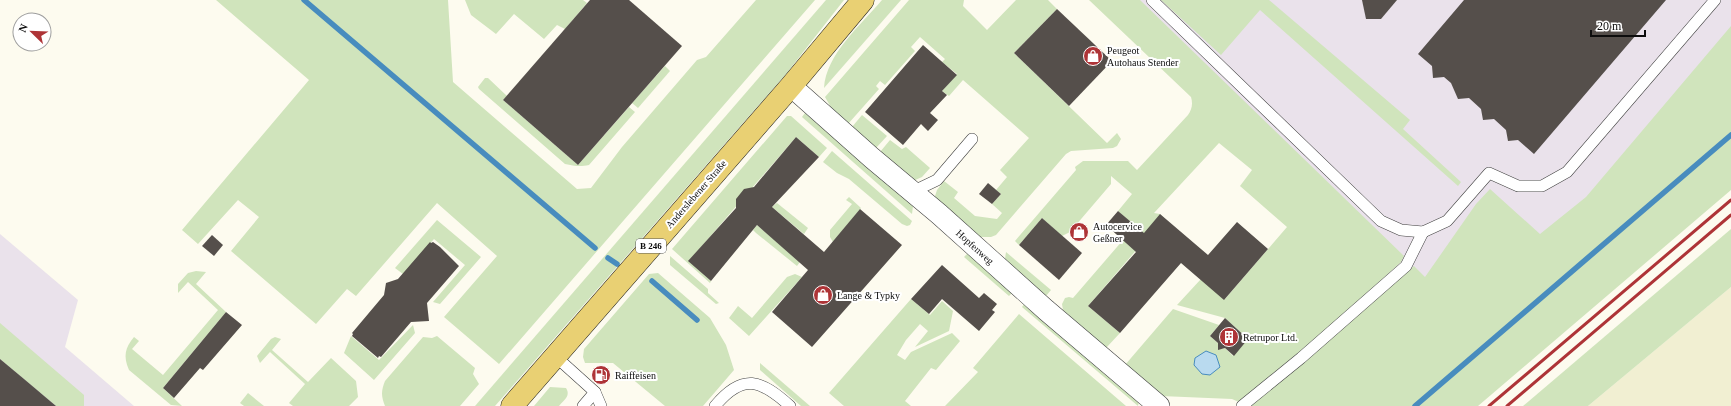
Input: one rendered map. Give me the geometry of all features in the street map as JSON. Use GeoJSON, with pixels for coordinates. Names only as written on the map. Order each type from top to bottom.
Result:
{"type":"FeatureCollection","features":[{"type":"Feature","properties":{"kind":"main road","name":"Anderslebener Straße"},"geometry":{"type":"LineString","coordinates":[[512,406],[791,86],[863,0]]}},
{"type":"Feature","properties":{"kind":"street","name":"Hopfenweg"},"geometry":{"type":"LineString","coordinates":[[791,86],[1155,404]]}},
{"type":"Feature","properties":{"kind":"lane"},"geometry":{"type":"LineString","coordinates":[[1152,0],[1381,221],[1401,230],[1423,232],[1447,221],[1489,173],[1518,186],[1542,186],[1567,172],[1715,0]]}},
{"type":"Feature","properties":{"kind":"lane"},"geometry":{"type":"LineString","coordinates":[[912,192],[936,180],[972,139]]}},
{"type":"Feature","properties":{"kind":"lane"},"geometry":{"type":"LineString","coordinates":[[1242,406],[1301,358],[1406,266],[1423,232]]}},
{"type":"Feature","properties":{"kind":"lane"},"geometry":{"type":"LineString","coordinates":[[555,356],[595,392],[601,406]]}},
{"type":"Feature","properties":{"kind":"lane"},"geometry":{"type":"LineString","coordinates":[[715,406],[722,397],[736,386],[751,382],[764,386],[774,392],[790,406]]}},
{"type":"Feature","properties":{"kind":"lane"},"geometry":{"type":"LineString","coordinates":[[583,406],[595,392]]}},
{"type":"Feature","properties":{"kind":"shaded area"},"geometry":{"type":"Polygon","coordinates":[[[1130,0],[1731,0],[1731,96],[1540,263],[1425,286],[1130,0]]]}},
{"type":"Feature","properties":{"kind":"shaded area"},"geometry":{"type":"Polygon","coordinates":[[[0,234],[78,300],[65,347],[134,406],[0,406],[0,234]]]}},
{"type":"Feature","properties":{"kind":"shaded area"},"geometry":{"type":"Polygon","coordinates":[[[1731,287],[1731,406],[1588,406],[1731,287]]]}},
{"type":"Feature","properties":{"kind":"green space"},"geometry":{"type":"Polygon","coordinates":[[[216,0],[448,0],[453,82],[577,189],[591,188],[622,147],[697,60],[706,57],[756,0],[815,0],[499,364],[444,317],[497,256],[437,203],[356,296],[347,289],[316,324],[231,251],[259,217],[238,200],[198,244],[182,230],[309,80],[216,0]]]}},
{"type":"Feature","properties":{"kind":"green space"},"geometry":{"type":"Polygon","coordinates":[[[465,0],[583,0],[587,3],[565,29],[557,25],[544,39],[514,14],[496,34],[471,15],[465,0]]]}},
{"type":"Feature","properties":{"kind":"green space"},"geometry":{"type":"Polygon","coordinates":[[[826,0],[844,0],[786,74],[495,406],[475,406],[826,0]]]}},
{"type":"Feature","properties":{"kind":"green space"},"geometry":{"type":"Polygon","coordinates":[[[882,0],[901,0],[824,88],[826,75],[838,52],[855,30],[882,0]]]}},
{"type":"Feature","properties":{"kind":"green space"},"geometry":{"type":"Polygon","coordinates":[[[909,0],[964,0],[963,6],[987,30],[1016,0],[1048,0],[1057,9],[1014,53],[1107,143],[1117,133],[1121,139],[1117,146],[1113,148],[1071,151],[1066,154],[996,235],[991,237],[980,237],[934,199],[937,190],[944,181],[958,192],[954,198],[975,216],[997,219],[1002,213],[992,204],[1001,194],[996,190],[1007,177],[1000,170],[1029,138],[963,80],[949,96],[942,91],[957,74],[942,62],[945,59],[920,37],[911,47],[915,51],[885,85],[880,81],[876,86],[879,89],[848,124],[833,111],[825,97],[909,0]]]}},
{"type":"Feature","properties":{"kind":"green space"},"geometry":{"type":"Polygon","coordinates":[[[1089,0],[1140,0],[1404,256],[1401,262],[1300,354],[1241,403],[1232,399],[1161,396],[1125,365],[1173,309],[1219,325],[1210,336],[1218,343],[1218,346],[1222,349],[1225,348],[1233,356],[1248,339],[1225,318],[1177,305],[1201,279],[1225,299],[1287,227],[1240,186],[1252,170],[1219,143],[1154,213],[1160,214],[1164,218],[1088,306],[1120,333],[1106,348],[1063,310],[1062,304],[1065,298],[1073,298],[1123,240],[1119,237],[1131,223],[1118,211],[1132,194],[1111,176],[1111,184],[1070,232],[1062,236],[1042,218],[1019,245],[1015,241],[1076,170],[1075,167],[1083,161],[1128,161],[1137,170],[1188,115],[1191,109],[1191,97],[1089,0]]]}},
{"type":"Feature","properties":{"kind":"green space"},"geometry":{"type":"Polygon","coordinates":[[[1161,0],[1269,0],[1410,120],[1403,129],[1461,182],[1458,186],[1260,10],[1221,55],[1161,0]]]}},
{"type":"Feature","properties":{"kind":"green space"},"geometry":{"type":"Polygon","coordinates":[[[1731,26],[1731,190],[1478,406],[1251,406],[1414,266],[1425,277],[1476,204],[1490,189],[1540,234],[1586,197],[1731,26]]]}},
{"type":"Feature","properties":{"kind":"green space"},"geometry":{"type":"Polygon","coordinates":[[[665,66],[670,71],[638,108],[632,103],[665,66]]]}},
{"type":"Feature","properties":{"kind":"green space"},"geometry":{"type":"Polygon","coordinates":[[[485,78],[488,78],[507,96],[503,100],[578,165],[629,107],[635,112],[589,165],[577,166],[565,164],[479,89],[478,87],[485,78]]]}},
{"type":"Feature","properties":{"kind":"green space"},"geometry":{"type":"Polygon","coordinates":[[[805,113],[913,206],[912,214],[802,117],[805,113]]]}},
{"type":"Feature","properties":{"kind":"green space"},"geometry":{"type":"Polygon","coordinates":[[[862,115],[887,136],[876,148],[852,127],[862,115]]]}},
{"type":"Feature","properties":{"kind":"green space"},"geometry":{"type":"Polygon","coordinates":[[[787,116],[791,116],[827,148],[819,157],[796,137],[689,261],[711,281],[710,283],[672,249],[787,116]]]}},
{"type":"Feature","properties":{"kind":"green space"},"geometry":{"type":"Polygon","coordinates":[[[890,140],[902,149],[906,147],[930,168],[922,177],[913,181],[880,152],[890,140]]]}},
{"type":"Feature","properties":{"kind":"green space"},"geometry":{"type":"Polygon","coordinates":[[[832,151],[912,221],[910,225],[907,226],[902,224],[849,179],[837,173],[823,162],[832,151]]]}},
{"type":"Feature","properties":{"kind":"green space"},"geometry":{"type":"Polygon","coordinates":[[[849,197],[861,208],[833,242],[830,237],[830,230],[852,204],[846,200],[849,197]]]}},
{"type":"Feature","properties":{"kind":"green space"},"geometry":{"type":"Polygon","coordinates":[[[777,203],[808,228],[804,234],[772,207],[777,203]]]}},
{"type":"Feature","properties":{"kind":"green space"},"geometry":{"type":"Polygon","coordinates":[[[437,220],[481,257],[440,304],[433,302],[465,265],[434,239],[403,274],[395,268],[437,220]]]}},
{"type":"Feature","properties":{"kind":"green space"},"geometry":{"type":"Polygon","coordinates":[[[757,225],[800,262],[797,266],[753,230],[757,225]]]}},
{"type":"Feature","properties":{"kind":"green space"},"geometry":{"type":"Polygon","coordinates":[[[1731,229],[1731,287],[1588,406],[1523,406],[1731,229]]]}},
{"type":"Feature","properties":{"kind":"green space"},"geometry":{"type":"Polygon","coordinates":[[[1006,252],[1051,290],[1046,296],[1005,259],[1006,252]]]}},
{"type":"Feature","properties":{"kind":"green space"},"geometry":{"type":"Polygon","coordinates":[[[968,253],[1013,292],[1009,296],[964,257],[968,253]]]}},
{"type":"Feature","properties":{"kind":"green space"},"geometry":{"type":"Polygon","coordinates":[[[670,256],[708,289],[708,293],[719,303],[716,304],[670,265],[670,256]]]}},
{"type":"Feature","properties":{"kind":"green space"},"geometry":{"type":"Polygon","coordinates":[[[196,271],[206,272],[196,284],[226,312],[163,388],[182,406],[171,405],[129,370],[126,360],[126,352],[134,337],[139,341],[132,349],[163,375],[218,310],[188,282],[178,293],[178,284],[188,273],[196,271]]]}},
{"type":"Feature","properties":{"kind":"green space"},"geometry":{"type":"Polygon","coordinates":[[[658,273],[710,318],[726,345],[734,370],[703,406],[665,406],[613,363],[585,363],[583,357],[584,349],[649,274],[658,273]]]}},
{"type":"Feature","properties":{"kind":"green space"},"geometry":{"type":"Polygon","coordinates":[[[795,274],[802,277],[749,336],[729,318],[738,306],[752,318],[787,277],[795,274]]]}},
{"type":"Feature","properties":{"kind":"green space"},"geometry":{"type":"Polygon","coordinates":[[[911,299],[930,315],[942,301],[953,311],[949,331],[915,347],[928,331],[920,324],[906,340],[897,355],[905,360],[911,352],[952,333],[960,341],[936,370],[931,368],[905,401],[911,406],[844,406],[829,393],[911,299]]]}},
{"type":"Feature","properties":{"kind":"green space"},"geometry":{"type":"Polygon","coordinates":[[[1025,303],[1139,401],[1138,406],[1022,307],[1025,303]]]}},
{"type":"Feature","properties":{"kind":"green space"},"geometry":{"type":"Polygon","coordinates":[[[1019,314],[1126,406],[945,406],[978,372],[973,368],[1019,314]]]}},
{"type":"Feature","properties":{"kind":"green space"},"geometry":{"type":"Polygon","coordinates":[[[0,323],[84,395],[84,406],[56,406],[0,359],[0,323]]]}},
{"type":"Feature","properties":{"kind":"green space"},"geometry":{"type":"Polygon","coordinates":[[[413,325],[415,333],[374,380],[344,353],[351,336],[379,360],[413,325]]]}},
{"type":"Feature","properties":{"kind":"green space"},"geometry":{"type":"Polygon","coordinates":[[[437,336],[475,368],[473,374],[479,384],[460,406],[385,406],[382,394],[385,381],[423,337],[432,338],[437,336]]]}},
{"type":"Feature","properties":{"kind":"green space"},"geometry":{"type":"Polygon","coordinates":[[[275,337],[281,339],[272,350],[308,382],[331,358],[356,381],[358,397],[349,406],[293,406],[289,403],[305,384],[270,352],[260,363],[257,356],[271,339],[275,337]]]}},
{"type":"Feature","properties":{"kind":"green space"},"geometry":{"type":"Polygon","coordinates":[[[760,363],[810,406],[801,406],[760,370],[760,363]]]}},
{"type":"Feature","properties":{"kind":"green space"},"geometry":{"type":"Polygon","coordinates":[[[550,387],[566,388],[568,393],[565,400],[559,406],[534,406],[550,387]]]}},
{"type":"Feature","properties":{"kind":"green space"},"geometry":{"type":"Polygon","coordinates":[[[248,393],[264,406],[244,406],[240,403],[248,393]]]}},
{"type":"Feature","properties":{"kind":"water"},"geometry":{"type":"Polygon","coordinates":[[[1206,351],[1216,355],[1220,367],[1210,375],[1202,374],[1194,365],[1195,358],[1206,351]]]}},
{"type":"Feature","properties":{"kind":"building"},"geometry":{"type":"Polygon","coordinates":[[[590,0],[629,0],[682,46],[578,165],[503,100],[590,0]]]}},
{"type":"Feature","properties":{"kind":"building"},"geometry":{"type":"Polygon","coordinates":[[[1362,0],[1397,0],[1381,19],[1366,19],[1362,0]]]}},
{"type":"Feature","properties":{"kind":"building"},"geometry":{"type":"Polygon","coordinates":[[[1464,0],[1666,0],[1534,154],[1518,140],[1508,141],[1506,130],[1494,119],[1483,120],[1481,109],[1469,98],[1458,99],[1451,83],[1444,77],[1433,78],[1432,66],[1418,54],[1464,0]]]}},
{"type":"Feature","properties":{"kind":"building"},"geometry":{"type":"Polygon","coordinates":[[[1057,9],[1112,61],[1069,106],[1014,53],[1057,9]]]}},
{"type":"Feature","properties":{"kind":"building"},"geometry":{"type":"Polygon","coordinates":[[[923,45],[957,75],[942,91],[947,95],[930,113],[938,120],[928,131],[921,124],[903,145],[865,112],[923,45]]]}},
{"type":"Feature","properties":{"kind":"building"},"geometry":{"type":"Polygon","coordinates":[[[796,137],[819,157],[772,207],[824,252],[860,209],[902,245],[812,347],[772,312],[808,270],[757,225],[711,281],[688,261],[736,208],[736,199],[744,189],[754,187],[796,137]]]}},
{"type":"Feature","properties":{"kind":"building"},"geometry":{"type":"Polygon","coordinates":[[[988,183],[1001,194],[992,204],[979,194],[988,183]]]}},
{"type":"Feature","properties":{"kind":"building"},"geometry":{"type":"Polygon","coordinates":[[[1118,211],[1144,233],[1160,214],[1208,255],[1237,222],[1268,249],[1224,300],[1181,263],[1120,333],[1088,306],[1136,252],[1106,225],[1118,211]]]}},
{"type":"Feature","properties":{"kind":"building"},"geometry":{"type":"Polygon","coordinates":[[[1042,218],[1082,253],[1059,280],[1019,245],[1042,218]]]}},
{"type":"Feature","properties":{"kind":"building"},"geometry":{"type":"Polygon","coordinates":[[[212,235],[223,245],[214,256],[202,246],[212,235]]]}},
{"type":"Feature","properties":{"kind":"building"},"geometry":{"type":"Polygon","coordinates":[[[430,242],[433,242],[440,247],[459,266],[427,303],[429,321],[411,322],[381,357],[379,356],[378,358],[352,336],[352,333],[384,295],[386,283],[398,279],[430,242]]]}},
{"type":"Feature","properties":{"kind":"building"},"geometry":{"type":"Polygon","coordinates":[[[942,265],[979,298],[984,293],[997,304],[992,310],[995,312],[979,331],[942,299],[929,314],[911,299],[942,265]]]}},
{"type":"Feature","properties":{"kind":"building"},"geometry":{"type":"Polygon","coordinates":[[[226,312],[242,325],[203,370],[200,368],[174,398],[163,388],[226,312]]]}},
{"type":"Feature","properties":{"kind":"building","name":"Retrupor Ltd."},"geometry":{"type":"Polygon","coordinates":[[[1225,318],[1248,339],[1234,356],[1225,348],[1218,350],[1218,343],[1210,336],[1225,318]]]}},
{"type":"Feature","properties":{"kind":"building"},"geometry":{"type":"Polygon","coordinates":[[[0,359],[24,379],[56,406],[0,406],[0,359]]]}},
{"type":"Feature","properties":{"kind":"waterway"},"geometry":{"type":"LineString","coordinates":[[304,0],[595,248]]}},
{"type":"Feature","properties":{"kind":"waterway"},"geometry":{"type":"LineString","coordinates":[[1415,406],[1731,135]]}},
{"type":"Feature","properties":{"kind":"waterway"},"geometry":{"type":"LineString","coordinates":[[608,258],[617,264]]}},
{"type":"Feature","properties":{"kind":"waterway"},"geometry":{"type":"LineString","coordinates":[[652,281],[697,320]]}},
{"type":"Feature","properties":{"kind":"railway"},"geometry":{"type":"LineString","coordinates":[[1489,406],[1731,200]]}},
{"type":"Feature","properties":{"kind":"railway"},"geometry":{"type":"LineString","coordinates":[[1507,406],[1731,215]]}},
{"type":"Feature","properties":{"kind":"place","name":"Peugeot Autohaus Stender"},"geometry":{"type":"Point","coordinates":[1093,56]}},
{"type":"Feature","properties":{"kind":"place","name":"Autocervice Geßner"},"geometry":{"type":"Point","coordinates":[1079,232]}},
{"type":"Feature","properties":{"kind":"place","name":"Lange & Typky"},"geometry":{"type":"Point","coordinates":[823,295]}},
{"type":"Feature","properties":{"kind":"place","name":"Retrupor Ltd."},"geometry":{"type":"Point","coordinates":[1229,337]}},
{"type":"Feature","properties":{"kind":"place","name":"Raiffeisen"},"geometry":{"type":"Point","coordinates":[601,375]}}]}
